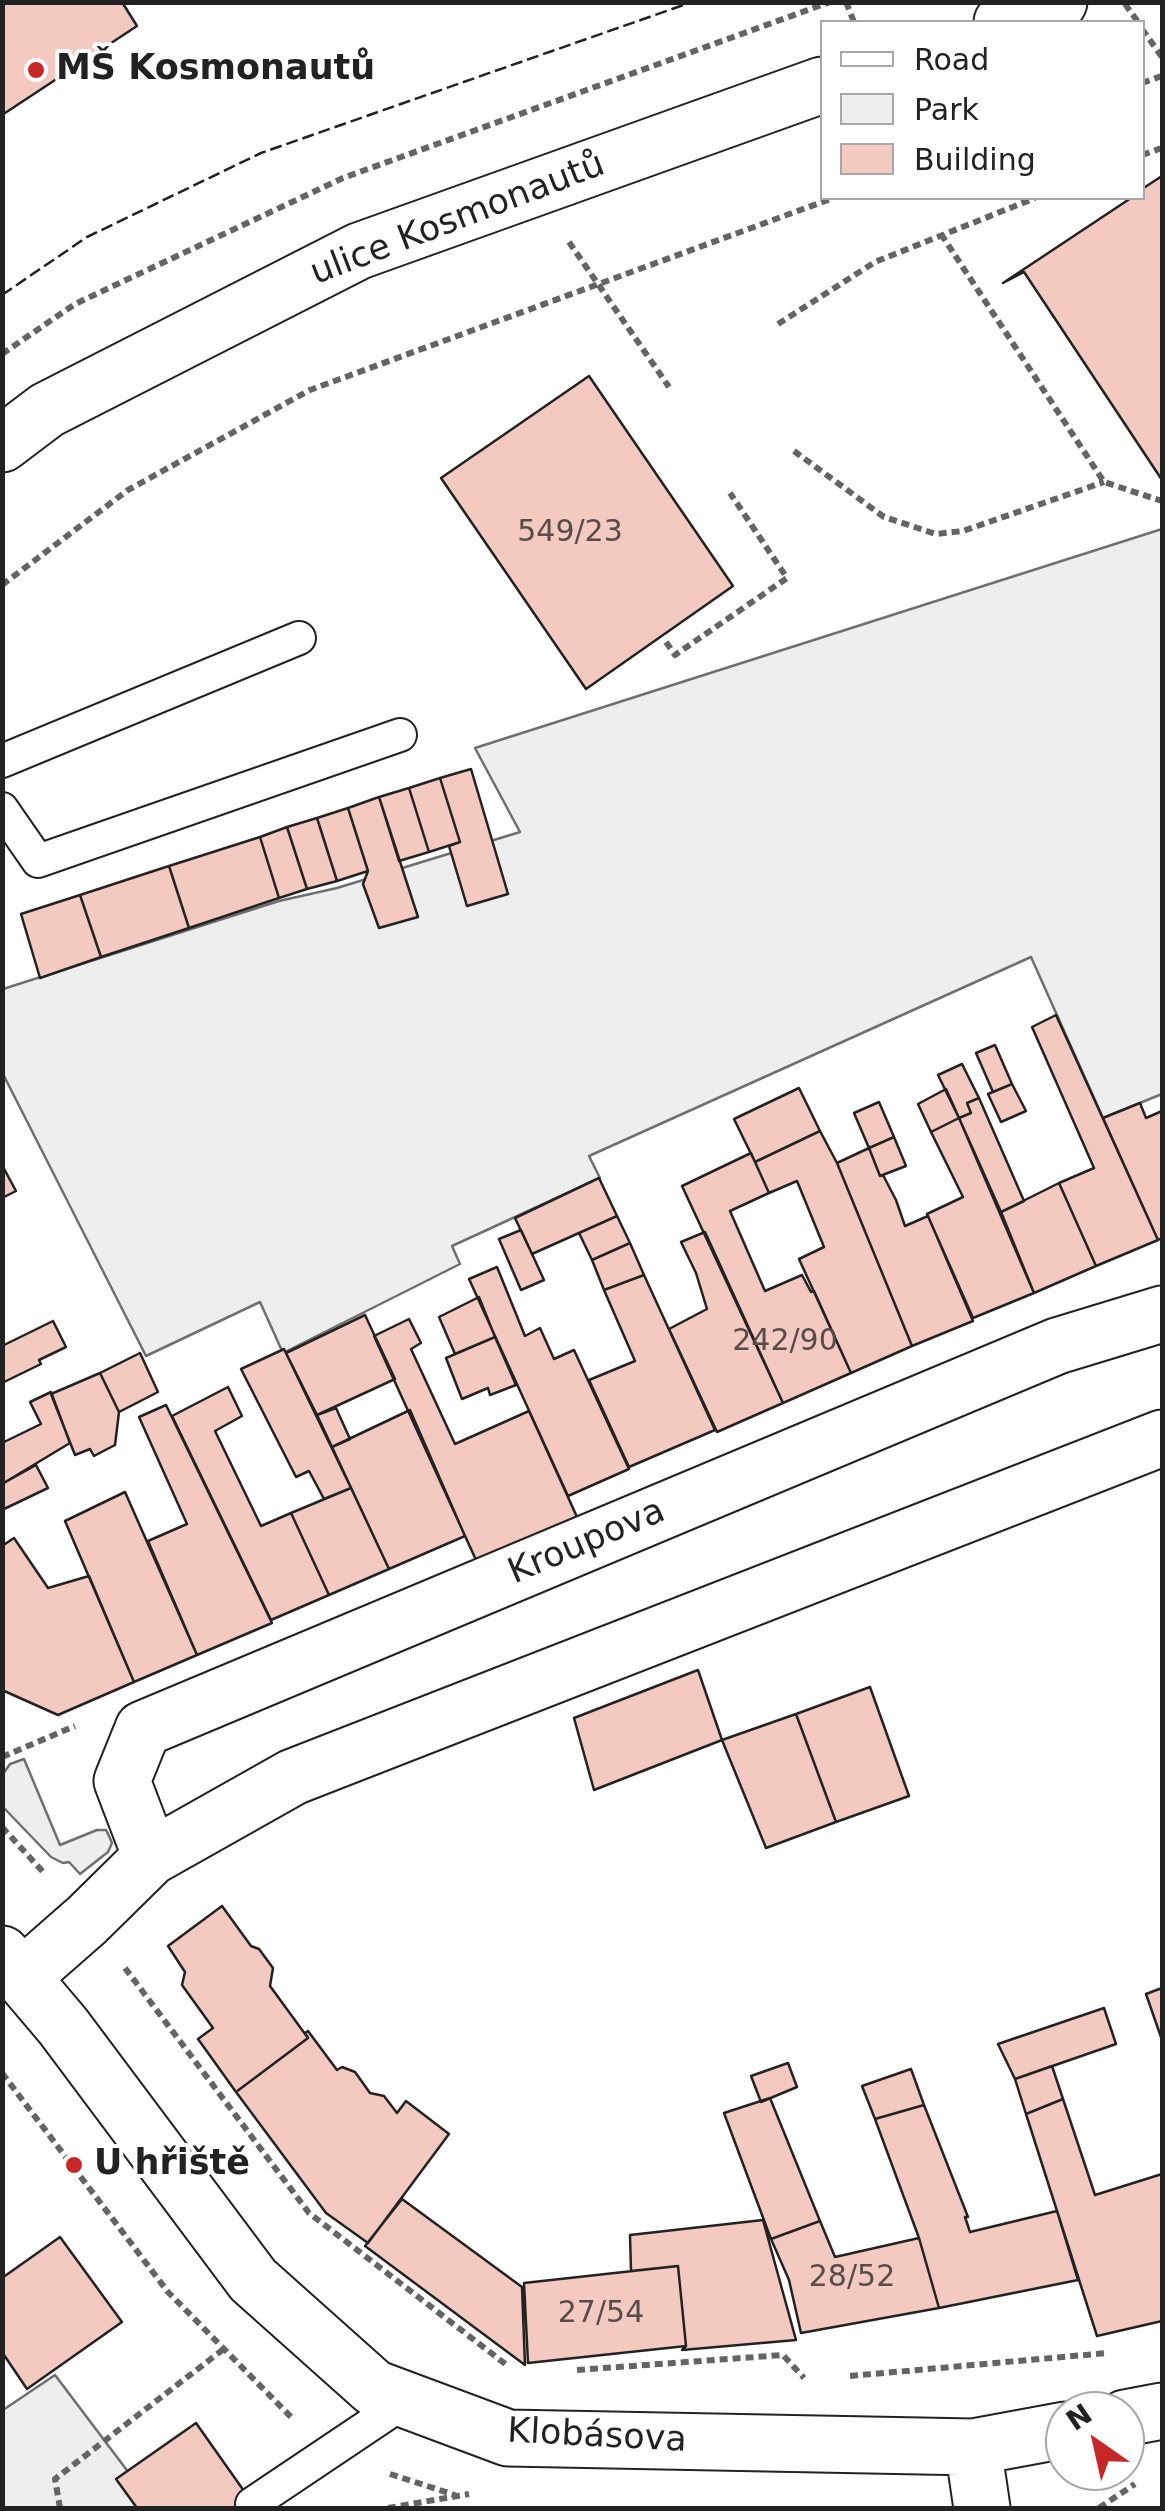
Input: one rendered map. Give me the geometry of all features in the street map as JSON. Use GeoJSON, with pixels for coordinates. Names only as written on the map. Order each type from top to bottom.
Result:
{"type":"FeatureCollection","features":[{"type":"Feature","properties":{"kind":"street"},"geometry":{"type":"LineString","coordinates":[[1008,20],[1059,2]]}},
{"type":"Feature","properties":{"kind":"street","name":"ulice Kosmonautů"},"geometry":{"type":"LineString","coordinates":[[2,444],[47,410],[359,252],[820,86]]}},
{"type":"Feature","properties":{"kind":"street","name":"Kroupova"},"geometry":{"type":"LineString","coordinates":[[151,1857],[122,1782],[143,1729],[1057,1346],[1162,1314]]}},
{"type":"Feature","properties":{"kind":"street"},"geometry":{"type":"LineString","coordinates":[[12,1965],[87,1920],[151,1857],[293,1776],[1162,1438]]}},
{"type":"Feature","properties":{"kind":"street","name":"Klobásova"},"geometry":{"type":"LineString","coordinates":[[12,1965],[63,2026],[252,2280],[374,2388],[508,2438],[973,2448],[1045,2434]]}},
{"type":"Feature","properties":{"kind":"street"},"geometry":{"type":"LineString","coordinates":[[973,2448],[982,2508]]}},
{"type":"Feature","properties":{"kind":"lane"},"geometry":{"type":"LineString","coordinates":[[2,761],[299,638]]}},
{"type":"Feature","properties":{"kind":"lane"},"geometry":{"type":"LineString","coordinates":[[2,809],[38,861],[400,735]]}},
{"type":"Feature","properties":{"kind":"lane"},"geometry":{"type":"LineString","coordinates":[[252,2504],[407,2400]]}},
{"type":"Feature","properties":{"kind":"path"},"geometry":{"type":"LineString","coordinates":[[1145,33],[1162,57]]}},
{"type":"Feature","properties":{"kind":"path"},"geometry":{"type":"LineString","coordinates":[[532,187],[669,387]]}},
{"type":"Feature","properties":{"kind":"path"},"geometry":{"type":"LineString","coordinates":[[2,585],[128,490],[310,390],[828,200]]}},
{"type":"Feature","properties":{"kind":"path"},"geometry":{"type":"LineString","coordinates":[[778,324],[875,262],[1029,200]]}},
{"type":"Feature","properties":{"kind":"path"},"geometry":{"type":"LineString","coordinates":[[942,234],[1104,482]]}},
{"type":"Feature","properties":{"kind":"path"},"geometry":{"type":"LineString","coordinates":[[794,451],[884,517],[936,534],[963,531],[1104,482],[1162,501]]}},
{"type":"Feature","properties":{"kind":"path"},"geometry":{"type":"LineString","coordinates":[[666,642],[675,655],[788,578],[730,493]]}},
{"type":"Feature","properties":{"kind":"path"},"geometry":{"type":"LineString","coordinates":[[136,1981],[308,2213],[519,2375]]}},
{"type":"Feature","properties":{"kind":"path"},"geometry":{"type":"LineString","coordinates":[[60,2508],[55,2480],[224,2349],[285,2309]]}},
{"type":"Feature","properties":{"kind":"path"},"geometry":{"type":"LineString","coordinates":[[844,2376],[1112,2353]]}},
{"type":"Feature","properties":{"kind":"path"},"geometry":{"type":"LineString","coordinates":[[576,2370],[783,2355],[805,2380]]}},
{"type":"Feature","properties":{"kind":"path"},"geometry":{"type":"LineString","coordinates":[[1099,2508],[1150,2474]]}},
{"type":"Feature","properties":{"kind":"green space"},"geometry":{"type":"Polygon","coordinates":[[[1162,529],[1162,1094],[1103,1118],[1031,957],[589,1156],[600,1178],[452,1246],[460,1264],[283,1353],[260,1302],[146,1356],[3,1074],[3,989],[279,901],[337,888],[520,832],[475,748],[1162,529]]]}},
{"type":"Feature","properties":{"kind":"green space"},"geometry":{"type":"Polygon","coordinates":[[[24,1759],[60,1845],[97,1830],[106,1830],[109,1836],[112,1843],[108,1852],[80,1874],[69,1862],[51,1857],[3,1807],[3,1774],[10,1764],[24,1759]]]}},
{"type":"Feature","properties":{"kind":"green space"},"geometry":{"type":"Polygon","coordinates":[[[55,2375],[129,2473],[254,2508],[3,2508],[3,2410],[55,2375]]]}},
{"type":"Feature","properties":{"kind":"building","name":"MŠ Kosmonautů"},"geometry":{"type":"Polygon","coordinates":[[[2,2],[122,2],[137,26],[2,115],[2,2]]]}},
{"type":"Feature","properties":{"kind":"building"},"geometry":{"type":"Polygon","coordinates":[[[1162,176],[1162,480],[1024,272],[1003,283],[1128,200],[1145,200],[1145,187],[1162,176]]]}},
{"type":"Feature","properties":{"kind":"building"},"geometry":{"type":"Polygon","coordinates":[[[589,376],[733,586],[586,689],[441,478],[589,376]]]}},
{"type":"Feature","properties":{"kind":"building"},"geometry":{"type":"Polygon","coordinates":[[[471,769],[508,894],[467,906],[449,846],[460,842],[440,778],[471,769]]]}},
{"type":"Feature","properties":{"kind":"building"},"geometry":{"type":"Polygon","coordinates":[[[440,778],[460,842],[429,852],[409,788],[440,778]]]}},
{"type":"Feature","properties":{"kind":"building"},"geometry":{"type":"Polygon","coordinates":[[[409,788],[429,852],[399,861],[379,797],[409,788]]]}},
{"type":"Feature","properties":{"kind":"building"},"geometry":{"type":"Polygon","coordinates":[[[379,797],[418,917],[379,928],[363,884],[368,871],[348,808],[379,797]]]}},
{"type":"Feature","properties":{"kind":"building"},"geometry":{"type":"Polygon","coordinates":[[[348,808],[368,871],[337,881],[317,818],[348,808]]]}},
{"type":"Feature","properties":{"kind":"building"},"geometry":{"type":"Polygon","coordinates":[[[317,818],[337,881],[307,889],[287,827],[317,818]]]}},
{"type":"Feature","properties":{"kind":"building"},"geometry":{"type":"Polygon","coordinates":[[[287,827],[307,889],[279,898],[260,837],[287,827]]]}},
{"type":"Feature","properties":{"kind":"building"},"geometry":{"type":"Polygon","coordinates":[[[260,837],[279,898],[189,928],[169,866],[260,837]]]}},
{"type":"Feature","properties":{"kind":"building"},"geometry":{"type":"Polygon","coordinates":[[[169,866],[189,928],[101,957],[80,895],[169,866]]]}},
{"type":"Feature","properties":{"kind":"building"},"geometry":{"type":"Polygon","coordinates":[[[80,895],[101,957],[40,978],[21,914],[80,895]]]}},
{"type":"Feature","properties":{"kind":"building"},"geometry":{"type":"Polygon","coordinates":[[[1056,1015],[1158,1240],[1096,1266],[1059,1183],[1094,1168],[1032,1027],[1056,1015]]]}},
{"type":"Feature","properties":{"kind":"building"},"geometry":{"type":"Polygon","coordinates":[[[995,1045],[1012,1084],[993,1092],[976,1053],[995,1045]]]}},
{"type":"Feature","properties":{"kind":"building"},"geometry":{"type":"Polygon","coordinates":[[[962,1064],[979,1098],[967,1103],[971,1113],[959,1118],[938,1075],[962,1064]]]}},
{"type":"Feature","properties":{"kind":"building"},"geometry":{"type":"Polygon","coordinates":[[[1012,1084],[1026,1111],[1001,1122],[988,1094],[1012,1084]]]}},
{"type":"Feature","properties":{"kind":"building"},"geometry":{"type":"Polygon","coordinates":[[[799,1088],[820,1131],[755,1162],[734,1119],[799,1088]]]}},
{"type":"Feature","properties":{"kind":"building"},"geometry":{"type":"Polygon","coordinates":[[[946,1089],[959,1118],[931,1132],[918,1104],[946,1089]]]}},
{"type":"Feature","properties":{"kind":"building"},"geometry":{"type":"Polygon","coordinates":[[[979,1098],[1024,1201],[1001,1212],[959,1118],[971,1113],[967,1103],[979,1098]]]}},
{"type":"Feature","properties":{"kind":"building"},"geometry":{"type":"Polygon","coordinates":[[[879,1102],[894,1137],[869,1148],[854,1113],[879,1102]]]}},
{"type":"Feature","properties":{"kind":"building"},"geometry":{"type":"Polygon","coordinates":[[[1140,1103],[1146,1118],[1162,1111],[1162,1238],[1158,1240],[1103,1118],[1140,1103]]]}},
{"type":"Feature","properties":{"kind":"building"},"geometry":{"type":"Polygon","coordinates":[[[959,1118],[1034,1293],[973,1318],[927,1214],[963,1197],[931,1132],[959,1118]]]}},
{"type":"Feature","properties":{"kind":"building"},"geometry":{"type":"Polygon","coordinates":[[[820,1131],[837,1163],[912,1346],[851,1373],[799,1259],[824,1247],[797,1181],[769,1193],[755,1162],[820,1131]]]}},
{"type":"Feature","properties":{"kind":"building"},"geometry":{"type":"Polygon","coordinates":[[[894,1137],[906,1166],[880,1176],[869,1148],[894,1137]]]}},
{"type":"Feature","properties":{"kind":"building"},"geometry":{"type":"Polygon","coordinates":[[[869,1148],[905,1226],[928,1216],[973,1321],[912,1346],[837,1163],[869,1148]]]}},
{"type":"Feature","properties":{"kind":"building"},"geometry":{"type":"Polygon","coordinates":[[[751,1153],[769,1193],[730,1211],[765,1291],[802,1275],[814,1291],[851,1373],[783,1403],[682,1186],[751,1153]]]}},
{"type":"Feature","properties":{"kind":"building"},"geometry":{"type":"Polygon","coordinates":[[[2,1165],[16,1191],[2,1198],[2,1165]]]}},
{"type":"Feature","properties":{"kind":"building"},"geometry":{"type":"Polygon","coordinates":[[[599,1178],[617,1216],[532,1254],[515,1218],[599,1178]]]}},
{"type":"Feature","properties":{"kind":"building"},"geometry":{"type":"Polygon","coordinates":[[[1059,1183],[1096,1266],[1034,1293],[1001,1212],[1059,1183]]]}},
{"type":"Feature","properties":{"kind":"building"},"geometry":{"type":"Polygon","coordinates":[[[617,1216],[630,1243],[592,1260],[579,1233],[617,1216]]]}},
{"type":"Feature","properties":{"kind":"building"},"geometry":{"type":"Polygon","coordinates":[[[521,1230],[544,1280],[521,1290],[499,1239],[521,1230]]]}},
{"type":"Feature","properties":{"kind":"building"},"geometry":{"type":"Polygon","coordinates":[[[705,1232],[783,1403],[717,1432],[669,1329],[707,1309],[681,1242],[705,1232]]]}},
{"type":"Feature","properties":{"kind":"building"},"geometry":{"type":"Polygon","coordinates":[[[630,1243],[644,1275],[604,1290],[592,1260],[630,1243]]]}},
{"type":"Feature","properties":{"kind":"building"},"geometry":{"type":"Polygon","coordinates":[[[497,1267],[525,1336],[540,1328],[554,1359],[574,1350],[629,1469],[568,1496],[469,1279],[497,1267]]]}},
{"type":"Feature","properties":{"kind":"building"},"geometry":{"type":"Polygon","coordinates":[[[644,1275],[715,1430],[629,1467],[589,1380],[635,1361],[604,1290],[644,1275]]]}},
{"type":"Feature","properties":{"kind":"building"},"geometry":{"type":"Polygon","coordinates":[[[479,1297],[495,1337],[455,1354],[439,1317],[479,1297]]]}},
{"type":"Feature","properties":{"kind":"building"},"geometry":{"type":"Polygon","coordinates":[[[365,1315],[395,1379],[317,1415],[286,1353],[365,1315]]]}},
{"type":"Feature","properties":{"kind":"building"},"geometry":{"type":"Polygon","coordinates":[[[409,1319],[421,1343],[411,1349],[455,1444],[529,1411],[577,1517],[476,1560],[374,1336],[409,1319]]]}},
{"type":"Feature","properties":{"kind":"building"},"geometry":{"type":"Polygon","coordinates":[[[53,1321],[66,1347],[2,1383],[2,1346],[53,1321]]]}},
{"type":"Feature","properties":{"kind":"building"},"geometry":{"type":"Polygon","coordinates":[[[495,1337],[516,1385],[490,1395],[488,1388],[462,1399],[446,1358],[495,1337]]]}},
{"type":"Feature","properties":{"kind":"building"},"geometry":{"type":"Polygon","coordinates":[[[284,1349],[351,1488],[324,1499],[309,1471],[296,1477],[241,1369],[284,1349]]]}},
{"type":"Feature","properties":{"kind":"building"},"geometry":{"type":"Polygon","coordinates":[[[140,1353],[158,1392],[119,1412],[100,1373],[140,1353]]]}},
{"type":"Feature","properties":{"kind":"building"},"geometry":{"type":"Polygon","coordinates":[[[100,1373],[119,1412],[115,1445],[94,1456],[90,1449],[75,1455],[51,1394],[100,1373]]]}},
{"type":"Feature","properties":{"kind":"building"},"geometry":{"type":"Polygon","coordinates":[[[228,1387],[242,1416],[215,1431],[261,1526],[291,1513],[329,1595],[271,1620],[172,1416],[228,1387]]]}},
{"type":"Feature","properties":{"kind":"building"},"geometry":{"type":"Polygon","coordinates":[[[51,1392],[70,1443],[2,1484],[2,1443],[41,1424],[30,1402],[51,1392]]]}},
{"type":"Feature","properties":{"kind":"building"},"geometry":{"type":"Polygon","coordinates":[[[166,1405],[272,1623],[197,1655],[148,1541],[187,1524],[139,1417],[166,1405]]]}},
{"type":"Feature","properties":{"kind":"building"},"geometry":{"type":"Polygon","coordinates":[[[336,1408],[350,1439],[332,1447],[317,1415],[336,1408]]]}},
{"type":"Feature","properties":{"kind":"building"},"geometry":{"type":"Polygon","coordinates":[[[410,1410],[465,1536],[389,1569],[332,1447],[410,1410]]]}},
{"type":"Feature","properties":{"kind":"building"},"geometry":{"type":"Polygon","coordinates":[[[36,1465],[48,1488],[2,1510],[2,1484],[36,1465]]]}},
{"type":"Feature","properties":{"kind":"building"},"geometry":{"type":"Polygon","coordinates":[[[351,1488],[389,1569],[329,1595],[291,1513],[351,1488]]]}},
{"type":"Feature","properties":{"kind":"building"},"geometry":{"type":"Polygon","coordinates":[[[125,1492],[197,1655],[134,1682],[65,1521],[125,1492]]]}},
{"type":"Feature","properties":{"kind":"building"},"geometry":{"type":"Polygon","coordinates":[[[14,1538],[48,1588],[89,1576],[134,1682],[58,1715],[2,1690],[2,1546],[14,1538]]]}},
{"type":"Feature","properties":{"kind":"building"},"geometry":{"type":"Polygon","coordinates":[[[698,1670],[722,1740],[594,1790],[574,1718],[698,1670]]]}},
{"type":"Feature","properties":{"kind":"building"},"geometry":{"type":"Polygon","coordinates":[[[870,1687],[909,1796],[836,1822],[796,1714],[870,1687]]]}},
{"type":"Feature","properties":{"kind":"building"},"geometry":{"type":"Polygon","coordinates":[[[796,1714],[836,1822],[766,1848],[722,1740],[796,1714]]]}},
{"type":"Feature","properties":{"kind":"building"},"geometry":{"type":"Polygon","coordinates":[[[222,1906],[251,1946],[259,1949],[273,1968],[270,1986],[308,2038],[236,2092],[198,2039],[213,2028],[182,1985],[185,1972],[168,1946],[222,1906]]]}},
{"type":"Feature","properties":{"kind":"building"},"geometry":{"type":"Polygon","coordinates":[[[1162,1988],[1162,2040],[1146,1994],[1162,1988]]]}},
{"type":"Feature","properties":{"kind":"building"},"geometry":{"type":"Polygon","coordinates":[[[1104,2008],[1116,2044],[1015,2079],[998,2044],[1104,2008]]]}},
{"type":"Feature","properties":{"kind":"building"},"geometry":{"type":"Polygon","coordinates":[[[308,2031],[337,2070],[342,2067],[355,2072],[370,2093],[384,2096],[397,2113],[406,2101],[449,2134],[368,2243],[326,2213],[236,2092],[308,2038],[308,2031]]]}},
{"type":"Feature","properties":{"kind":"building"},"geometry":{"type":"Polygon","coordinates":[[[788,2063],[797,2087],[761,2102],[751,2076],[788,2063]]]}},
{"type":"Feature","properties":{"kind":"building"},"geometry":{"type":"Polygon","coordinates":[[[1052,2066],[1063,2099],[1026,2114],[1015,2079],[1052,2066]]]}},
{"type":"Feature","properties":{"kind":"building"},"geometry":{"type":"Polygon","coordinates":[[[911,2069],[924,2105],[875,2119],[862,2086],[911,2069]]]}},
{"type":"Feature","properties":{"kind":"building"},"geometry":{"type":"Polygon","coordinates":[[[770,2098],[820,2221],[771,2239],[724,2113],[770,2098]]]}},
{"type":"Feature","properties":{"kind":"building"},"geometry":{"type":"Polygon","coordinates":[[[1063,2099],[1095,2195],[1162,2174],[1162,2321],[1097,2336],[1026,2114],[1063,2099]]]}},
{"type":"Feature","properties":{"kind":"building"},"geometry":{"type":"Polygon","coordinates":[[[924,2105],[968,2217],[970,2232],[1057,2211],[1078,2280],[939,2308],[919,2238],[875,2119],[924,2105]]]}},
{"type":"Feature","properties":{"kind":"building"},"geometry":{"type":"Polygon","coordinates":[[[402,2199],[522,2287],[525,2365],[365,2246],[402,2199]]]}},
{"type":"Feature","properties":{"kind":"building"},"geometry":{"type":"Polygon","coordinates":[[[763,2220],[796,2340],[682,2350],[686,2346],[678,2266],[631,2271],[630,2235],[763,2220]]]}},
{"type":"Feature","properties":{"kind":"building"},"geometry":{"type":"Polygon","coordinates":[[[820,2221],[835,2257],[919,2238],[939,2308],[801,2333],[789,2280],[771,2239],[820,2221]]]}},
{"type":"Feature","properties":{"kind":"building"},"geometry":{"type":"Polygon","coordinates":[[[60,2237],[122,2322],[27,2389],[2,2352],[2,2278],[60,2237]]]}},
{"type":"Feature","properties":{"kind":"building"},"geometry":{"type":"Polygon","coordinates":[[[678,2266],[686,2346],[528,2363],[524,2283],[678,2266]]]}},
{"type":"Feature","properties":{"kind":"building"},"geometry":{"type":"Polygon","coordinates":[[[196,2423],[256,2508],[137,2508],[116,2479],[196,2423]]]}},
{"type":"Feature","properties":{"kind":"fence"},"geometry":{"type":"LineString","coordinates":[[2,295],[87,237],[261,153],[692,2]]}},
{"type":"Feature","properties":{"kind":"place","name":"MŠ Kosmonautů"},"geometry":{"type":"Point","coordinates":[36,70]}},
{"type":"Feature","properties":{"kind":"place","name":"U hřiště"},"geometry":{"type":"Point","coordinates":[74,2165]}}]}
